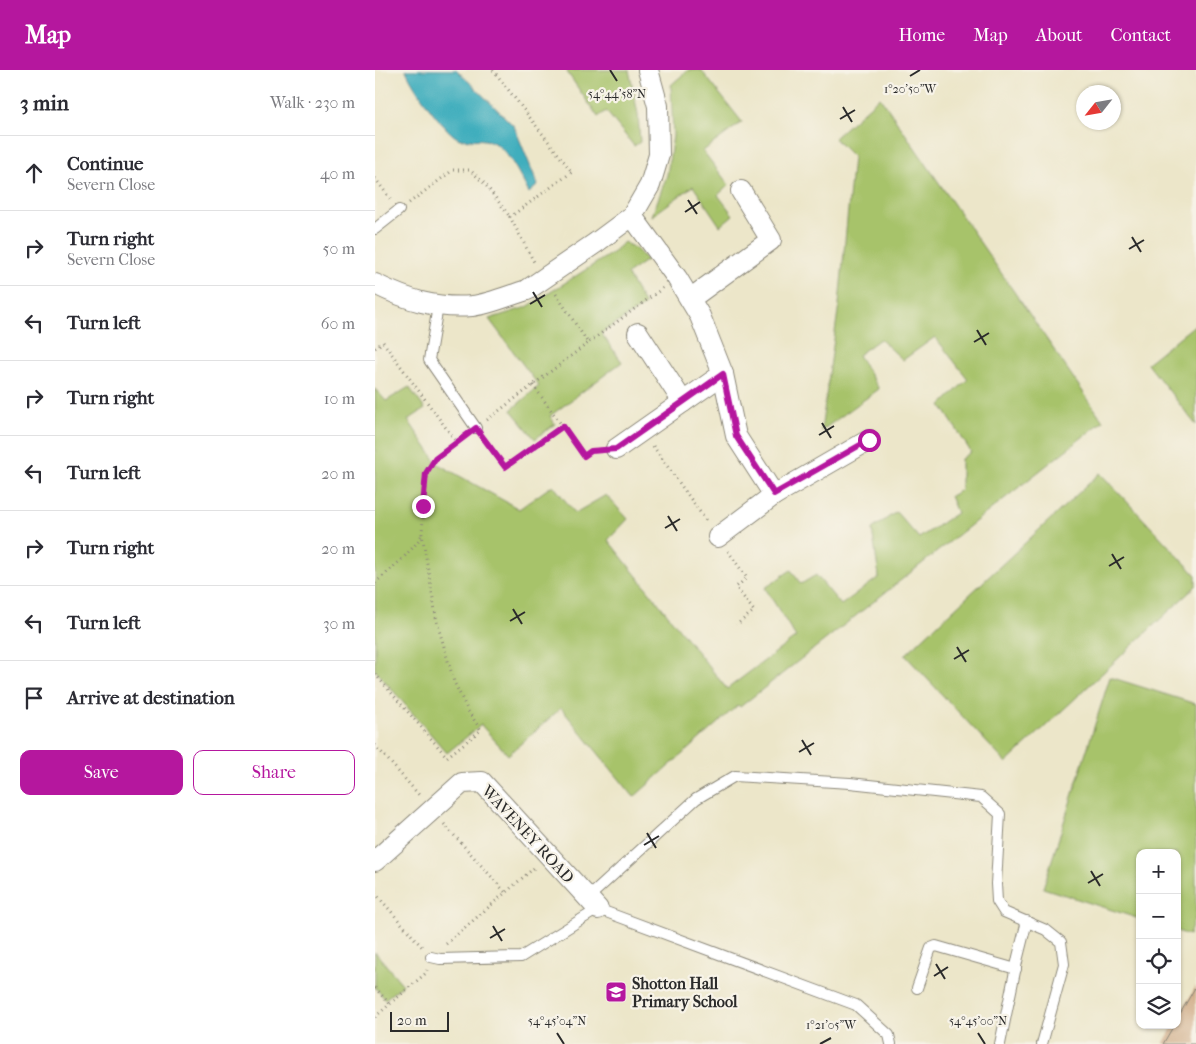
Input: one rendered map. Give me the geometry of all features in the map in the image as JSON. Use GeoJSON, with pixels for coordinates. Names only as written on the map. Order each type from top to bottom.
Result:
{"type":"FeatureCollection","features":[{"type":"Feature","properties":{"kind":"street"},"geometry":{"type":"LineString","coordinates":[[375,284],[396,294],[438,306],[473,306],[527,290],[633,216],[650,185],[659,155],[658,106],[648,70]]}},
{"type":"Feature","properties":{"kind":"street"},"geometry":{"type":"LineString","coordinates":[[690,299],[771,240],[741,191]]}},
{"type":"Feature","properties":{"kind":"street"},"geometry":{"type":"LineString","coordinates":[[633,216],[677,278],[700,316],[723,374],[736,436],[774,494]]}},
{"type":"Feature","properties":{"kind":"street"},"geometry":{"type":"LineString","coordinates":[[638,333],[683,402]]}},
{"type":"Feature","properties":{"kind":"street"},"geometry":{"type":"LineString","coordinates":[[616,449],[723,374]]}},
{"type":"Feature","properties":{"kind":"street"},"geometry":{"type":"LineString","coordinates":[[718,537],[774,494],[869,440]]}},
{"type":"Feature","properties":{"kind":"street","name":"WAVENEY ROAD"},"geometry":{"type":"LineString","coordinates":[[378,852],[462,783],[482,782],[593,904]]}},
{"type":"Feature","properties":{"kind":"lane"},"geometry":{"type":"LineString","coordinates":[[375,229],[399,210]]}},
{"type":"Feature","properties":{"kind":"lane"},"geometry":{"type":"LineString","coordinates":[[438,306],[429,360],[476,428]]}},
{"type":"Feature","properties":{"kind":"lane"},"geometry":{"type":"LineString","coordinates":[[431,957],[440,959],[521,957],[593,904],[696,799],[735,776],[850,783],[981,798],[1000,814],[996,884],[997,900],[1004,912],[1046,930],[1061,942],[1064,964],[1042,1044]]}},
{"type":"Feature","properties":{"kind":"lane"},"geometry":{"type":"LineString","coordinates":[[593,904],[856,1005],[889,1036],[891,1044]]}},
{"type":"Feature","properties":{"kind":"lane"},"geometry":{"type":"LineString","coordinates":[[1000,1044],[1027,921]]}},
{"type":"Feature","properties":{"kind":"lane"},"geometry":{"type":"LineString","coordinates":[[917,988],[931,948],[936,946],[1016,969]]}},
{"type":"Feature","properties":{"kind":"path"},"geometry":{"type":"LineString","coordinates":[[493,70],[572,172],[510,217]]}},
{"type":"Feature","properties":{"kind":"path"},"geometry":{"type":"LineString","coordinates":[[375,178],[399,210],[453,170],[470,170],[485,184],[510,217],[534,263]]}},
{"type":"Feature","properties":{"kind":"path"},"geometry":{"type":"LineString","coordinates":[[375,674],[447,757],[481,730],[468,712],[454,682],[437,622],[422,534],[426,473],[435,459],[677,278]]}},
{"type":"Feature","properties":{"kind":"path"},"geometry":{"type":"LineString","coordinates":[[555,292],[588,343]]}},
{"type":"Feature","properties":{"kind":"path"},"geometry":{"type":"LineString","coordinates":[[375,348],[383,342],[457,442]]}},
{"type":"Feature","properties":{"kind":"path"},"geometry":{"type":"LineString","coordinates":[[533,385],[584,456],[591,451],[616,449]]}},
{"type":"Feature","properties":{"kind":"path"},"geometry":{"type":"LineString","coordinates":[[476,428],[505,467],[563,426]]}},
{"type":"Feature","properties":{"kind":"path"},"geometry":{"type":"LineString","coordinates":[[375,583],[417,544],[422,534]]}},
{"type":"Feature","properties":{"kind":"path"},"geometry":{"type":"LineString","coordinates":[[375,745],[424,800]]}},
{"type":"Feature","properties":{"kind":"path"},"geometry":{"type":"LineString","coordinates":[[438,818],[506,893]]}},
{"type":"Feature","properties":{"kind":"path"},"geometry":{"type":"LineString","coordinates":[[375,1017],[426,973],[431,957],[535,868]]}},
{"type":"Feature","properties":{"kind":"path"},"geometry":{"type":"LineString","coordinates":[[375,893],[431,957]]}},
{"type":"Feature","properties":{"kind":"path"},"geometry":{"type":"LineString","coordinates":[[375,988],[390,1004]]}},
{"type":"Feature","properties":{"kind":"green space"},"geometry":{"type":"Polygon","coordinates":[[[569,70],[629,70],[638,114],[640,142],[634,146],[606,111],[598,117],[567,72],[569,70]]]}},
{"type":"Feature","properties":{"kind":"green space"},"geometry":{"type":"Polygon","coordinates":[[[688,70],[701,70],[742,122],[703,151],[729,185],[718,195],[733,215],[720,226],[693,186],[652,216],[667,175],[673,136],[671,85],[688,70]]]}},
{"type":"Feature","properties":{"kind":"green space"},"geometry":{"type":"Polygon","coordinates":[[[880,97],[1103,421],[740,707],[738,705],[634,797],[561,708],[508,755],[481,725],[447,753],[375,670],[375,389],[386,401],[409,387],[425,409],[408,420],[438,464],[519,509],[553,485],[575,513],[606,495],[628,519],[608,540],[727,689],[796,637],[765,588],[791,570],[801,584],[816,575],[841,605],[879,577],[872,529],[896,512],[919,538],[957,513],[950,496],[961,490],[961,459],[971,452],[941,405],[968,379],[935,337],[903,360],[880,339],[858,355],[879,389],[821,431],[839,304],[853,157],[834,138],[880,97]]]}},
{"type":"Feature","properties":{"kind":"green space"},"geometry":{"type":"Polygon","coordinates":[[[624,242],[636,249],[647,260],[627,274],[645,305],[601,333],[622,362],[550,416],[555,424],[535,439],[511,410],[539,386],[489,319],[527,307],[612,253],[624,242]]]}},
{"type":"Feature","properties":{"kind":"green space"},"geometry":{"type":"Polygon","coordinates":[[[1196,324],[1196,425],[1147,363],[1196,324]]]}},
{"type":"Feature","properties":{"kind":"green space"},"geometry":{"type":"Polygon","coordinates":[[[1100,473],[1196,575],[1196,586],[1006,763],[905,655],[1100,473]]]}},
{"type":"Feature","properties":{"kind":"green space"},"geometry":{"type":"Polygon","coordinates":[[[1110,677],[1196,704],[1196,914],[1189,935],[1181,932],[1181,849],[1136,849],[1136,918],[1043,888],[1110,677]]]}},
{"type":"Feature","properties":{"kind":"green space"},"geometry":{"type":"Polygon","coordinates":[[[375,952],[403,985],[385,999],[375,987],[375,952]]]}},
{"type":"Feature","properties":{"kind":"water"},"geometry":{"type":"Polygon","coordinates":[[[406,70],[457,70],[514,126],[538,185],[529,193],[510,158],[494,143],[482,140],[460,139],[446,129],[415,86],[406,70]]]}},
{"type":"Feature","properties":{"kind":"building"},"geometry":{"type":"Polygon","coordinates":[[[1196,986],[1196,1044],[1163,1044],[1172,1029],[1181,1029],[1181,1012],[1196,986]]]}},
{"type":"Feature","properties":{"kind":"place","name":"Shotton Hall Primary School"},"geometry":{"type":"Point","coordinates":[616,992]}},
{"type":"Feature","properties":{"kind":"route"},"geometry":{"type":"LineString","coordinates":[[423,506],[426,473],[435,459],[476,428],[505,467],[563,426],[584,456],[591,451],[616,449],[723,374],[736,436],[774,494],[869,440]]}}]}
